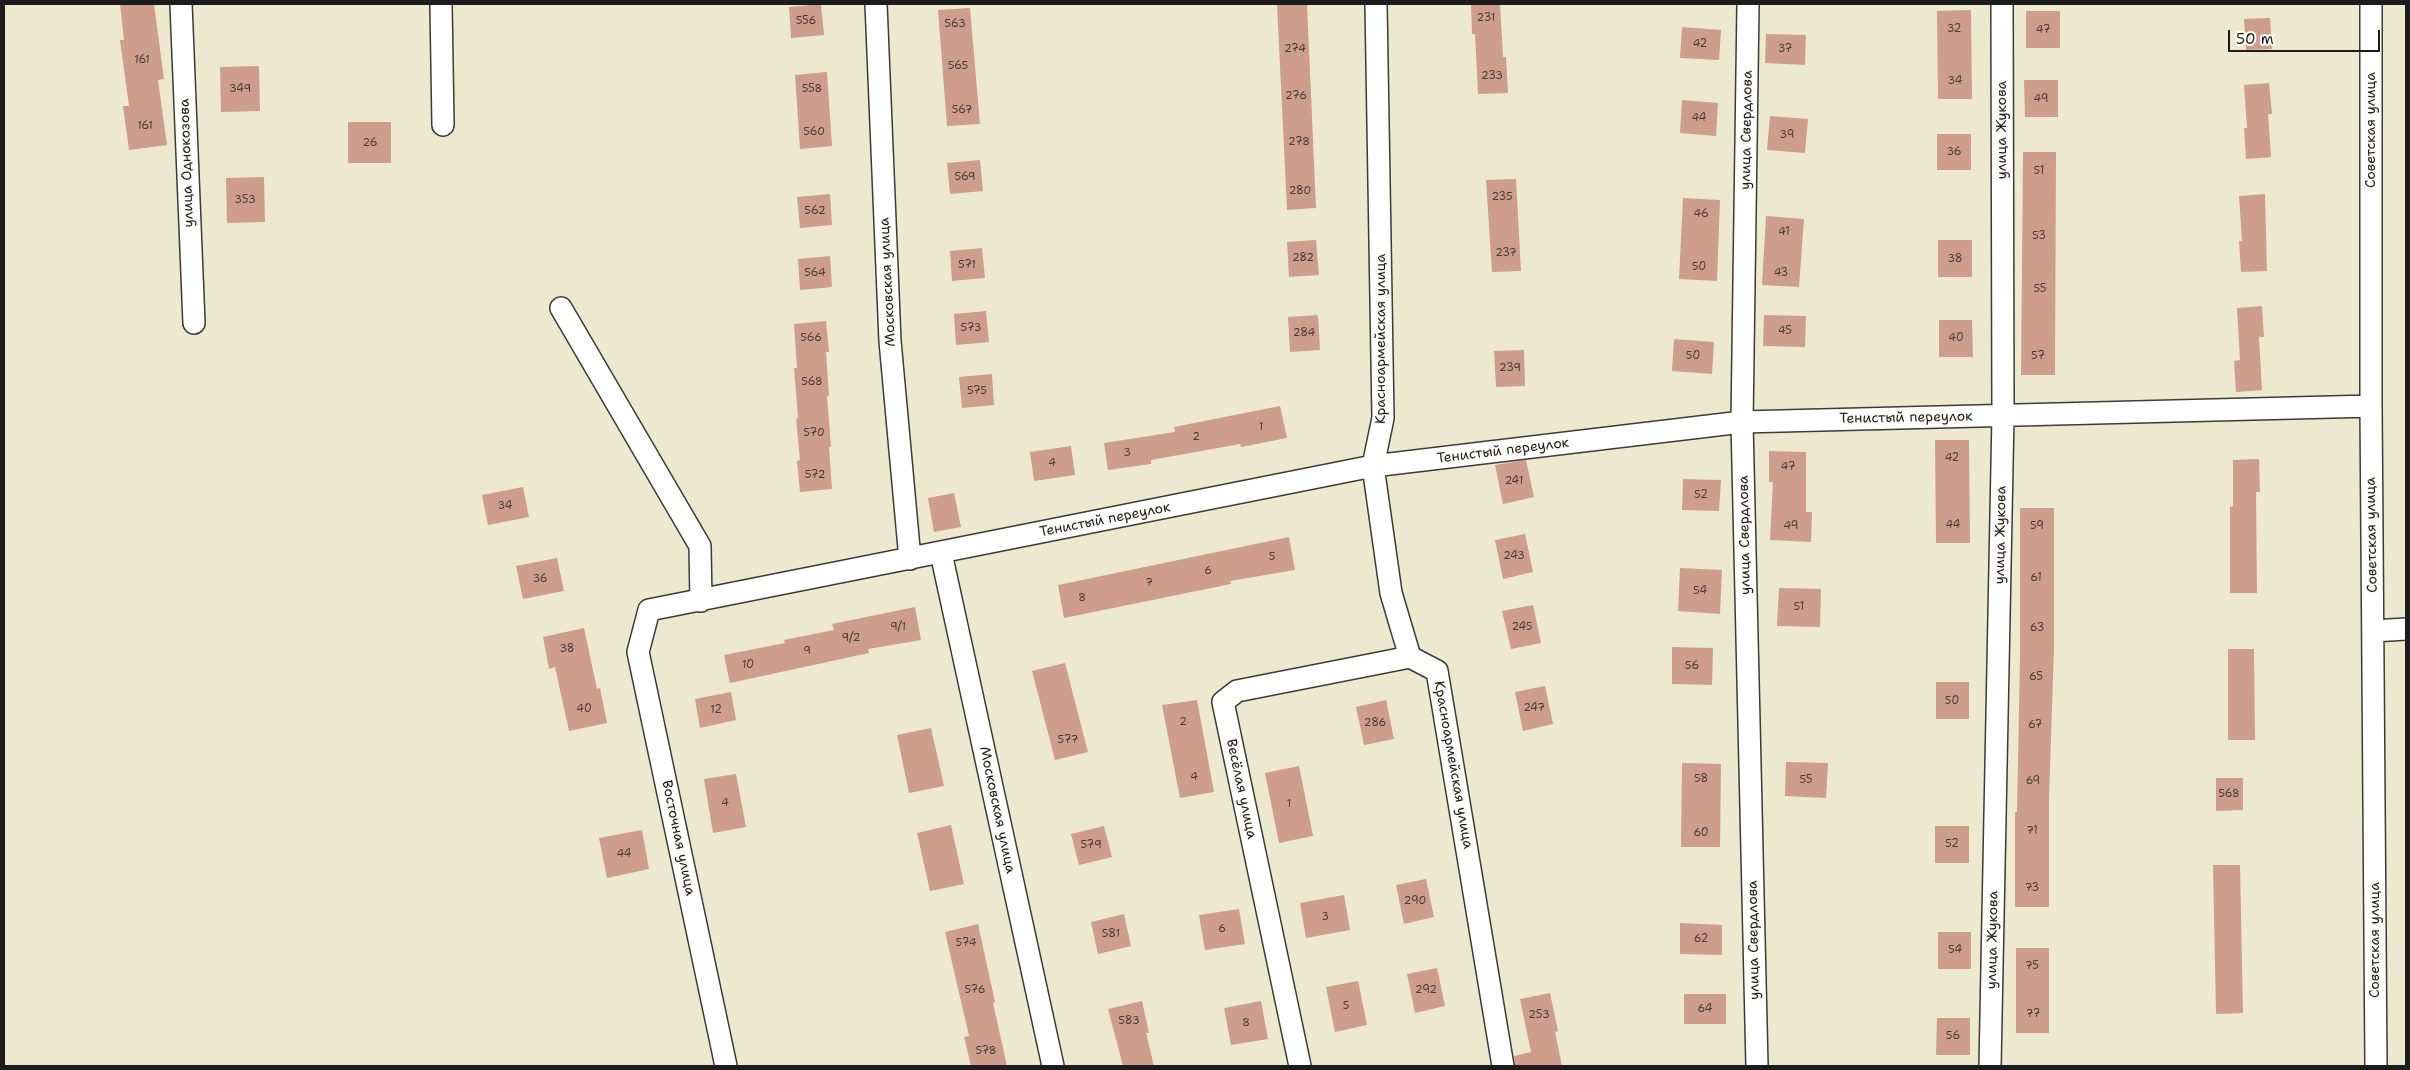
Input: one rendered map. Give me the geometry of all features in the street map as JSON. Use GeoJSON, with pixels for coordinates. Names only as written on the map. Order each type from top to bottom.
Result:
{"type":"FeatureCollection","features":[{"type":"Feature","properties":{"kind":"street","name":"улица Однокозова"},"geometry":{"type":"LineString","coordinates":[[181,4],[194,323]]}},
{"type":"Feature","properties":{"kind":"street"},"geometry":{"type":"LineString","coordinates":[[441,4],[443,125]]}},
{"type":"Feature","properties":{"kind":"street","name":"Московская улица"},"geometry":{"type":"LineString","coordinates":[[876,4],[890,341],[910,559]]}},
{"type":"Feature","properties":{"kind":"street","name":"Красноармейская улица"},"geometry":{"type":"LineString","coordinates":[[1376,4],[1384,418],[1372,466],[1391,593],[1410,658],[1437,671],[1503,1066]]}},
{"type":"Feature","properties":{"kind":"street","name":"улица Свердлова"},"geometry":{"type":"LineString","coordinates":[[1748,4],[1742,422],[1757,1066]]}},
{"type":"Feature","properties":{"kind":"street","name":"улица Жукова"},"geometry":{"type":"LineString","coordinates":[[1990,1066],[2003,415],[2002,4]]}},
{"type":"Feature","properties":{"kind":"street","name":"Советская улица"},"geometry":{"type":"LineString","coordinates":[[2371,4],[2371,406],[2376,1066]]}},
{"type":"Feature","properties":{"kind":"street"},"geometry":{"type":"LineString","coordinates":[[561,308],[700,546],[701,601]]}},
{"type":"Feature","properties":{"kind":"street","name":"Тенистый переулок"},"geometry":{"type":"LineString","coordinates":[[649,610],[1372,466],[1742,422],[2371,406]]}},
{"type":"Feature","properties":{"kind":"street","name":"Московская улица"},"geometry":{"type":"LineString","coordinates":[[941,553],[1053,1066]]}},
{"type":"Feature","properties":{"kind":"street","name":"Восточная улица"},"geometry":{"type":"LineString","coordinates":[[649,610],[638,652],[726,1066]]}},
{"type":"Feature","properties":{"kind":"street"},"geometry":{"type":"LineString","coordinates":[[2373,631],[2406,629]]}},
{"type":"Feature","properties":{"kind":"street","name":"Весёлая улица"},"geometry":{"type":"LineString","coordinates":[[1300,1066],[1223,702],[1237,691],[1410,658]]}},
{"type":"Feature","properties":{"kind":"building"},"geometry":{"type":"Polygon","coordinates":[[[120,4],[154,4],[164,79],[158,80],[167,145],[129,150],[123,106],[129,106],[120,40],[124,40],[120,4]]]}},
{"type":"Feature","properties":{"kind":"building"},"geometry":{"type":"Polygon","coordinates":[[[821,4],[824,35],[791,38],[789,7],[821,4]]]}},
{"type":"Feature","properties":{"kind":"building"},"geometry":{"type":"Polygon","coordinates":[[[1277,4],[1307,4],[1316,208],[1287,210],[1277,4]]]}},
{"type":"Feature","properties":{"kind":"building"},"geometry":{"type":"Polygon","coordinates":[[[1471,4],[1500,4],[1503,57],[1506,57],[1508,93],[1478,94],[1475,34],[1472,34],[1471,4]]]}},
{"type":"Feature","properties":{"kind":"building"},"geometry":{"type":"Polygon","coordinates":[[[970,8],[980,124],[947,126],[938,10],[970,8]]]}},
{"type":"Feature","properties":{"kind":"building"},"geometry":{"type":"Polygon","coordinates":[[[1971,10],[1972,99],[1938,99],[1937,11],[1971,10]]]}},
{"type":"Feature","properties":{"kind":"building"},"geometry":{"type":"Polygon","coordinates":[[[2026,11],[2060,11],[2060,48],[2026,48],[2026,11]]]}},
{"type":"Feature","properties":{"kind":"building"},"geometry":{"type":"Polygon","coordinates":[[[2270,18],[2272,49],[2246,50],[2244,19],[2270,18]]]}},
{"type":"Feature","properties":{"kind":"building"},"geometry":{"type":"Polygon","coordinates":[[[1682,27],[1721,30],[1719,60],[1680,58],[1682,27]]]}},
{"type":"Feature","properties":{"kind":"building"},"geometry":{"type":"Polygon","coordinates":[[[1766,34],[1806,35],[1805,65],[1765,63],[1766,34]]]}},
{"type":"Feature","properties":{"kind":"building"},"geometry":{"type":"Polygon","coordinates":[[[259,66],[260,111],[221,112],[220,67],[259,66]]]}},
{"type":"Feature","properties":{"kind":"building"},"geometry":{"type":"Polygon","coordinates":[[[827,72],[832,146],[800,149],[795,75],[827,72]]]}},
{"type":"Feature","properties":{"kind":"building"},"geometry":{"type":"Polygon","coordinates":[[[2024,80],[2058,80],[2058,117],[2025,117],[2024,80]]]}},
{"type":"Feature","properties":{"kind":"building"},"geometry":{"type":"Polygon","coordinates":[[[2269,83],[2272,114],[2268,114],[2271,157],[2246,159],[2244,128],[2247,128],[2244,85],[2269,83]]]}},
{"type":"Feature","properties":{"kind":"building"},"geometry":{"type":"Polygon","coordinates":[[[1682,100],[1718,103],[1716,136],[1680,133],[1682,100]]]}},
{"type":"Feature","properties":{"kind":"building"},"geometry":{"type":"Polygon","coordinates":[[[1770,116],[1808,119],[1805,153],[1767,150],[1770,116]]]}},
{"type":"Feature","properties":{"kind":"building"},"geometry":{"type":"Polygon","coordinates":[[[348,122],[391,122],[391,163],[348,163],[348,122]]]}},
{"type":"Feature","properties":{"kind":"building"},"geometry":{"type":"Polygon","coordinates":[[[1937,134],[1971,134],[1971,170],[1937,170],[1937,134]]]}},
{"type":"Feature","properties":{"kind":"building"},"geometry":{"type":"Polygon","coordinates":[[[2023,152],[2056,152],[2055,375],[2021,375],[2023,152]]]}},
{"type":"Feature","properties":{"kind":"building"},"geometry":{"type":"Polygon","coordinates":[[[980,160],[983,191],[950,194],[947,163],[980,160]]]}},
{"type":"Feature","properties":{"kind":"building"},"geometry":{"type":"Polygon","coordinates":[[[264,177],[265,222],[227,223],[226,178],[264,177]]]}},
{"type":"Feature","properties":{"kind":"building"},"geometry":{"type":"Polygon","coordinates":[[[1516,179],[1521,271],[1492,272],[1486,180],[1516,179]]]}},
{"type":"Feature","properties":{"kind":"building"},"geometry":{"type":"Polygon","coordinates":[[[830,194],[832,225],[800,228],[797,197],[830,194]]]}},
{"type":"Feature","properties":{"kind":"building"},"geometry":{"type":"Polygon","coordinates":[[[2265,194],[2267,271],[2241,272],[2239,241],[2242,241],[2239,196],[2265,194]]]}},
{"type":"Feature","properties":{"kind":"building"},"geometry":{"type":"Polygon","coordinates":[[[1683,198],[1720,200],[1717,281],[1679,279],[1683,198]]]}},
{"type":"Feature","properties":{"kind":"building"},"geometry":{"type":"Polygon","coordinates":[[[1766,216],[1804,219],[1799,287],[1762,285],[1766,216]]]}},
{"type":"Feature","properties":{"kind":"building"},"geometry":{"type":"Polygon","coordinates":[[[1316,240],[1319,275],[1289,277],[1287,242],[1316,240]]]}},
{"type":"Feature","properties":{"kind":"building"},"geometry":{"type":"Polygon","coordinates":[[[1938,240],[1972,240],[1972,277],[1938,277],[1938,240]]]}},
{"type":"Feature","properties":{"kind":"building"},"geometry":{"type":"Polygon","coordinates":[[[982,248],[985,278],[952,281],[950,251],[982,248]]]}},
{"type":"Feature","properties":{"kind":"building"},"geometry":{"type":"Polygon","coordinates":[[[830,256],[832,287],[800,290],[798,259],[830,256]]]}},
{"type":"Feature","properties":{"kind":"building"},"geometry":{"type":"Polygon","coordinates":[[[2262,306],[2264,337],[2259,337],[2262,390],[2236,392],[2234,361],[2240,360],[2237,308],[2262,306]]]}},
{"type":"Feature","properties":{"kind":"building"},"geometry":{"type":"Polygon","coordinates":[[[986,311],[989,342],[956,345],[954,314],[986,311]]]}},
{"type":"Feature","properties":{"kind":"building"},"geometry":{"type":"Polygon","coordinates":[[[1318,315],[1320,350],[1290,352],[1288,317],[1318,315]]]}},
{"type":"Feature","properties":{"kind":"building"},"geometry":{"type":"Polygon","coordinates":[[[1764,315],[1806,316],[1805,347],[1763,346],[1764,315]]]}},
{"type":"Feature","properties":{"kind":"building"},"geometry":{"type":"Polygon","coordinates":[[[1939,320],[1972,320],[1973,357],[1939,357],[1939,320]]]}},
{"type":"Feature","properties":{"kind":"building"},"geometry":{"type":"Polygon","coordinates":[[[826,321],[829,352],[826,352],[832,489],[800,492],[797,461],[800,460],[796,419],[798,418],[794,368],[797,368],[794,324],[826,321]]]}},
{"type":"Feature","properties":{"kind":"building"},"geometry":{"type":"Polygon","coordinates":[[[1674,339],[1714,342],[1712,374],[1672,371],[1674,339]]]}},
{"type":"Feature","properties":{"kind":"building"},"geometry":{"type":"Polygon","coordinates":[[[1524,350],[1525,386],[1496,387],[1494,351],[1524,350]]]}},
{"type":"Feature","properties":{"kind":"building"},"geometry":{"type":"Polygon","coordinates":[[[992,374],[994,405],[962,408],[959,377],[992,374]]]}},
{"type":"Feature","properties":{"kind":"building"},"geometry":{"type":"Polygon","coordinates":[[[1280,406],[1287,438],[1241,447],[1240,444],[1151,460],[1151,464],[1108,470],[1104,443],[1175,432],[1174,427],[1280,406]]]}},
{"type":"Feature","properties":{"kind":"building"},"geometry":{"type":"Polygon","coordinates":[[[1935,440],[1969,440],[1970,543],[1936,543],[1935,440]]]}},
{"type":"Feature","properties":{"kind":"building"},"geometry":{"type":"Polygon","coordinates":[[[1071,446],[1075,475],[1034,481],[1030,452],[1071,446]]]}},
{"type":"Feature","properties":{"kind":"building"},"geometry":{"type":"Polygon","coordinates":[[[1769,451],[1806,452],[1806,512],[1812,512],[1811,542],[1770,540],[1773,482],[1769,482],[1769,451]]]}},
{"type":"Feature","properties":{"kind":"building"},"geometry":{"type":"Polygon","coordinates":[[[2259,459],[2260,492],[2256,492],[2257,593],[2230,593],[2230,507],[2233,506],[2233,460],[2259,459]]]}},
{"type":"Feature","properties":{"kind":"building"},"geometry":{"type":"Polygon","coordinates":[[[1526,460],[1534,497],[1503,504],[1495,465],[1526,460]]]}},
{"type":"Feature","properties":{"kind":"building"},"geometry":{"type":"Polygon","coordinates":[[[1683,479],[1721,480],[1719,511],[1682,510],[1683,479]]]}},
{"type":"Feature","properties":{"kind":"building"},"geometry":{"type":"Polygon","coordinates":[[[523,487],[529,517],[488,525],[482,495],[523,487]]]}},
{"type":"Feature","properties":{"kind":"building"},"geometry":{"type":"Polygon","coordinates":[[[954,493],[961,527],[934,532],[928,498],[954,493]]]}},
{"type":"Feature","properties":{"kind":"building"},"geometry":{"type":"Polygon","coordinates":[[[2020,508],[2054,508],[2054,647],[2049,799],[2049,907],[2015,907],[2015,812],[2017,812],[2020,658],[2020,508]]]}},
{"type":"Feature","properties":{"kind":"building"},"geometry":{"type":"Polygon","coordinates":[[[1525,534],[1533,572],[1503,579],[1495,540],[1525,534]]]}},
{"type":"Feature","properties":{"kind":"building"},"geometry":{"type":"Polygon","coordinates":[[[1289,537],[1295,570],[1230,581],[1231,584],[1064,618],[1058,585],[1289,537]]]}},
{"type":"Feature","properties":{"kind":"building"},"geometry":{"type":"Polygon","coordinates":[[[557,558],[564,591],[523,599],[516,566],[557,558]]]}},
{"type":"Feature","properties":{"kind":"building"},"geometry":{"type":"Polygon","coordinates":[[[1680,568],[1722,570],[1720,614],[1678,611],[1680,568]]]}},
{"type":"Feature","properties":{"kind":"building"},"geometry":{"type":"Polygon","coordinates":[[[1779,588],[1821,589],[1820,627],[1777,626],[1779,588]]]}},
{"type":"Feature","properties":{"kind":"building"},"geometry":{"type":"Polygon","coordinates":[[[1533,605],[1541,643],[1511,649],[1502,611],[1533,605]]]}},
{"type":"Feature","properties":{"kind":"building"},"geometry":{"type":"Polygon","coordinates":[[[915,607],[921,640],[868,649],[869,653],[730,683],[724,655],[785,643],[784,640],[834,630],[832,624],[915,607]]]}},
{"type":"Feature","properties":{"kind":"building"},"geometry":{"type":"Polygon","coordinates":[[[584,628],[597,689],[600,688],[607,723],[569,731],[555,667],[549,669],[543,637],[584,628]]]}},
{"type":"Feature","properties":{"kind":"building"},"geometry":{"type":"Polygon","coordinates":[[[1672,647],[1713,648],[1712,685],[1672,684],[1672,647]]]}},
{"type":"Feature","properties":{"kind":"building"},"geometry":{"type":"Polygon","coordinates":[[[2228,649],[2254,649],[2255,740],[2228,740],[2228,649]]]}},
{"type":"Feature","properties":{"kind":"building"},"geometry":{"type":"Polygon","coordinates":[[[1065,663],[1088,752],[1055,760],[1032,671],[1065,663]]]}},
{"type":"Feature","properties":{"kind":"building"},"geometry":{"type":"Polygon","coordinates":[[[1936,682],[1969,682],[1969,719],[1936,719],[1936,682]]]}},
{"type":"Feature","properties":{"kind":"building"},"geometry":{"type":"Polygon","coordinates":[[[1545,686],[1553,724],[1523,731],[1515,692],[1545,686]]]}},
{"type":"Feature","properties":{"kind":"building"},"geometry":{"type":"Polygon","coordinates":[[[731,692],[736,720],[700,728],[695,699],[731,692]]]}},
{"type":"Feature","properties":{"kind":"building"},"geometry":{"type":"Polygon","coordinates":[[[1197,700],[1214,792],[1180,798],[1162,705],[1197,700]]]}},
{"type":"Feature","properties":{"kind":"building"},"geometry":{"type":"Polygon","coordinates":[[[1386,700],[1394,739],[1364,745],[1356,707],[1386,700]]]}},
{"type":"Feature","properties":{"kind":"building"},"geometry":{"type":"Polygon","coordinates":[[[931,728],[944,786],[909,793],[897,735],[931,728]]]}},
{"type":"Feature","properties":{"kind":"building"},"geometry":{"type":"Polygon","coordinates":[[[1786,762],[1828,763],[1826,798],[1785,796],[1786,762]]]}},
{"type":"Feature","properties":{"kind":"building"},"geometry":{"type":"Polygon","coordinates":[[[1682,763],[1721,764],[1720,847],[1681,847],[1682,763]]]}},
{"type":"Feature","properties":{"kind":"building"},"geometry":{"type":"Polygon","coordinates":[[[1299,766],[1313,836],[1279,843],[1265,773],[1299,766]]]}},
{"type":"Feature","properties":{"kind":"building"},"geometry":{"type":"Polygon","coordinates":[[[736,774],[746,827],[713,833],[704,779],[736,774]]]}},
{"type":"Feature","properties":{"kind":"building"},"geometry":{"type":"Polygon","coordinates":[[[2216,778],[2243,778],[2243,810],[2216,811],[2216,778]]]}},
{"type":"Feature","properties":{"kind":"building"},"geometry":{"type":"Polygon","coordinates":[[[951,825],[964,884],[930,891],[917,833],[951,825]]]}},
{"type":"Feature","properties":{"kind":"building"},"geometry":{"type":"Polygon","coordinates":[[[1104,826],[1112,857],[1079,865],[1071,834],[1104,826]]]}},
{"type":"Feature","properties":{"kind":"building"},"geometry":{"type":"Polygon","coordinates":[[[1935,826],[1969,826],[1969,863],[1935,863],[1935,826]]]}},
{"type":"Feature","properties":{"kind":"building"},"geometry":{"type":"Polygon","coordinates":[[[642,830],[649,869],[607,878],[599,838],[642,830]]]}},
{"type":"Feature","properties":{"kind":"building"},"geometry":{"type":"Polygon","coordinates":[[[2213,865],[2240,865],[2243,1013],[2216,1014],[2213,865]]]}},
{"type":"Feature","properties":{"kind":"building"},"geometry":{"type":"Polygon","coordinates":[[[1426,879],[1434,917],[1404,924],[1396,885],[1426,879]]]}},
{"type":"Feature","properties":{"kind":"building"},"geometry":{"type":"Polygon","coordinates":[[[1344,895],[1350,930],[1306,938],[1300,903],[1344,895]]]}},
{"type":"Feature","properties":{"kind":"building"},"geometry":{"type":"Polygon","coordinates":[[[1239,909],[1245,944],[1205,950],[1199,915],[1239,909]]]}},
{"type":"Feature","properties":{"kind":"building"},"geometry":{"type":"Polygon","coordinates":[[[1124,914],[1131,946],[1098,954],[1091,922],[1124,914]]]}},
{"type":"Feature","properties":{"kind":"building"},"geometry":{"type":"Polygon","coordinates":[[[1680,923],[1722,925],[1722,955],[1680,954],[1680,923]]]}},
{"type":"Feature","properties":{"kind":"building"},"geometry":{"type":"Polygon","coordinates":[[[978,924],[1007,1066],[971,1066],[964,1037],[969,1036],[945,932],[978,924]]]}},
{"type":"Feature","properties":{"kind":"building"},"geometry":{"type":"Polygon","coordinates":[[[1938,932],[1971,932],[1971,969],[1938,969],[1938,932]]]}},
{"type":"Feature","properties":{"kind":"building"},"geometry":{"type":"Polygon","coordinates":[[[2016,948],[2049,948],[2049,1033],[2016,1033],[2016,948]]]}},
{"type":"Feature","properties":{"kind":"building"},"geometry":{"type":"Polygon","coordinates":[[[1437,968],[1445,1006],[1415,1013],[1407,974],[1437,968]]]}},
{"type":"Feature","properties":{"kind":"building"},"geometry":{"type":"Polygon","coordinates":[[[1358,981],[1367,1025],[1335,1032],[1326,987],[1358,981]]]}},
{"type":"Feature","properties":{"kind":"building"},"geometry":{"type":"Polygon","coordinates":[[[1550,993],[1558,1031],[1555,1032],[1562,1066],[1515,1066],[1514,1056],[1531,1052],[1520,999],[1550,993]]]}},
{"type":"Feature","properties":{"kind":"building"},"geometry":{"type":"Polygon","coordinates":[[[1684,994],[1726,994],[1726,1024],[1684,1024],[1684,994]]]}},
{"type":"Feature","properties":{"kind":"building"},"geometry":{"type":"Polygon","coordinates":[[[1142,1001],[1149,1033],[1146,1033],[1154,1066],[1123,1066],[1108,1009],[1142,1001]]]}},
{"type":"Feature","properties":{"kind":"building"},"geometry":{"type":"Polygon","coordinates":[[[1261,1001],[1268,1039],[1231,1045],[1224,1008],[1261,1001]]]}},
{"type":"Feature","properties":{"kind":"building"},"geometry":{"type":"Polygon","coordinates":[[[1937,1018],[1970,1018],[1970,1055],[1936,1055],[1937,1018]]]}}]}
